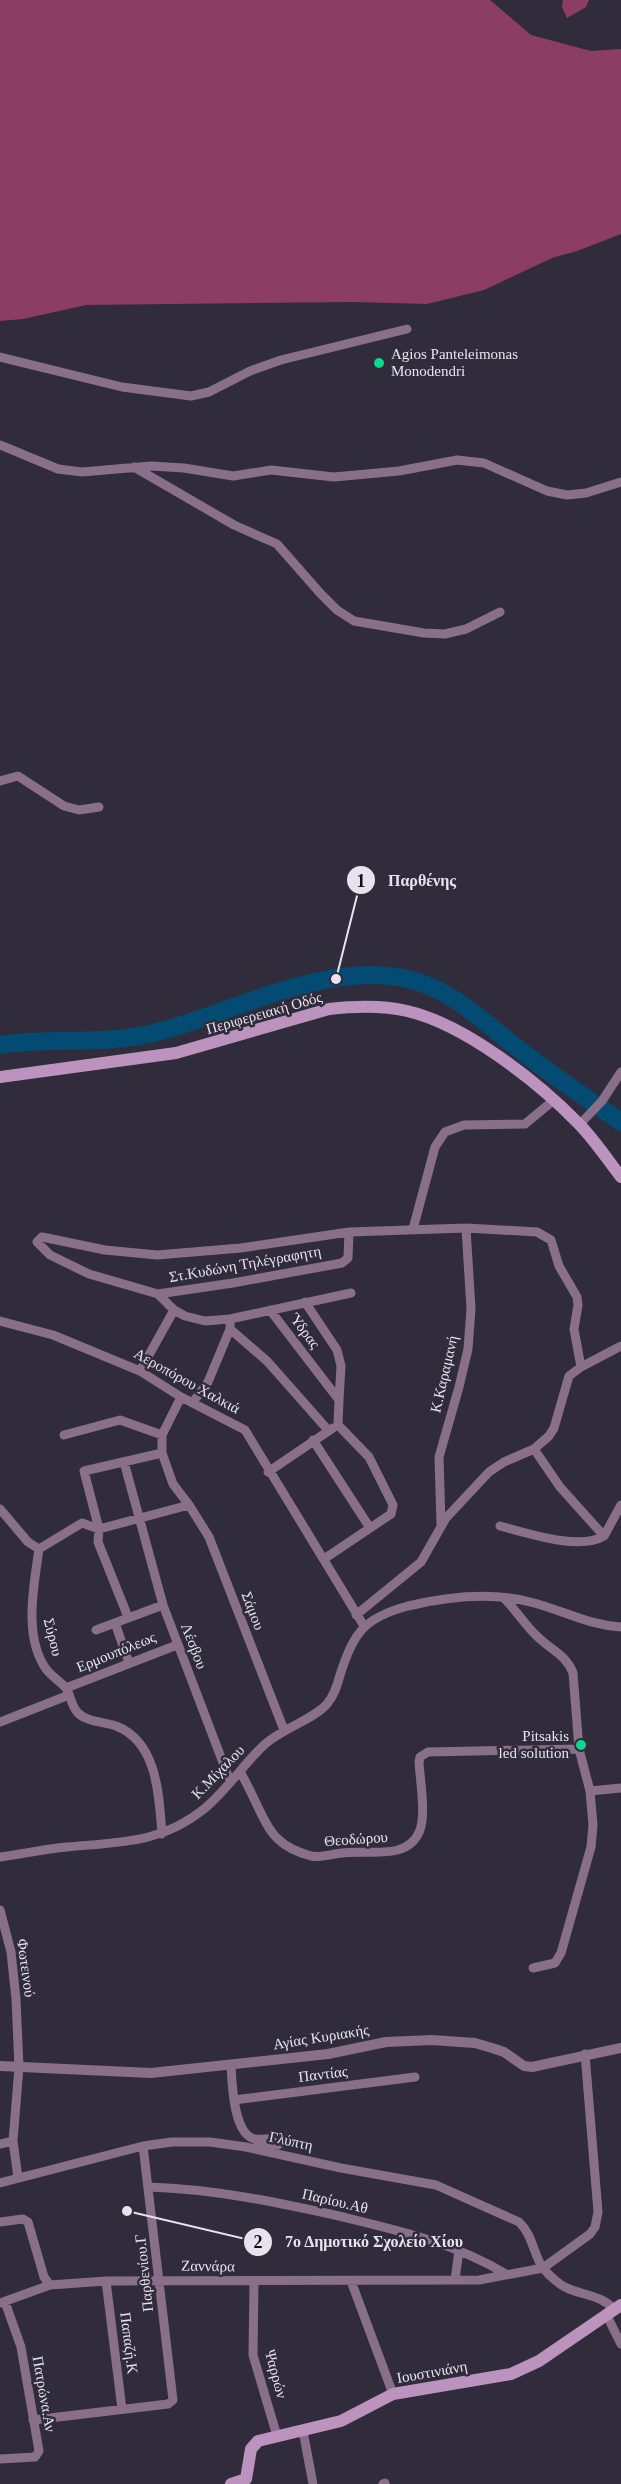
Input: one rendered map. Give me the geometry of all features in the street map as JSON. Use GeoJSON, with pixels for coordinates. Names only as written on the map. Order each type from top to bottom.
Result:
{"type":"FeatureCollection","features":[{"type":"Feature","properties":{"kind":"main road","name":"Περιφερειακή Οδός"},"geometry":{"type":"LineString","coordinates":[[0,1077],[176,1053],[329,1009],[371,1006],[408,1011],[457,1030],[584,1120],[621,1177]]}},
{"type":"Feature","properties":{"kind":"main road","name":"Ιουστινιάνη"},"geometry":{"type":"LineString","coordinates":[[231,2484],[246,2479],[254,2444],[341,2421],[393,2394],[511,2374],[539,2361],[614,2309]]}},
{"type":"Feature","properties":{"kind":"street"},"geometry":{"type":"LineString","coordinates":[[0,357],[122,387],[191,396],[209,392],[250,371],[281,360],[407,329]]}},
{"type":"Feature","properties":{"kind":"street"},"geometry":{"type":"LineString","coordinates":[[0,444],[58,469],[71,471],[104,472],[134,467],[184,468],[233,476],[271,470],[334,477],[399,471],[457,460],[491,466],[547,491],[567,495],[586,493],[621,482]]}},
{"type":"Feature","properties":{"kind":"street"},"geometry":{"type":"LineString","coordinates":[[134,467],[234,525],[277,544],[320,593],[337,610],[354,621],[424,633],[445,634],[466,629],[500,612]]}},
{"type":"Feature","properties":{"kind":"street"},"geometry":{"type":"LineString","coordinates":[[0,782],[7,777],[18,776],[64,806],[79,810],[99,807]]}},
{"type":"Feature","properties":{"kind":"street"},"geometry":{"type":"LineString","coordinates":[[584,1120],[602,1101],[621,1072]]}},
{"type":"Feature","properties":{"kind":"street"},"geometry":{"type":"LineString","coordinates":[[413,1230],[435,1148],[446,1132],[464,1125],[525,1124],[554,1100]]}},
{"type":"Feature","properties":{"kind":"street"},"geometry":{"type":"LineString","coordinates":[[349,1232],[466,1228],[537,1232],[551,1240],[559,1266],[577,1297],[574,1329],[580,1367]]}},
{"type":"Feature","properties":{"kind":"street","name":"Κ.Καραμανή"},"geometry":{"type":"LineString","coordinates":[[441,1526],[439,1457],[468,1349],[471,1309],[466,1228]]}},
{"type":"Feature","properties":{"kind":"street","name":"Στ.Κυδώνη Τηλέγραφητη"},"geometry":{"type":"LineString","coordinates":[[349,1232],[348,1258],[342,1263],[158,1294],[89,1274],[50,1256],[37,1242],[42,1237],[105,1250],[157,1255],[241,1248],[349,1232]]}},
{"type":"Feature","properties":{"kind":"street"},"geometry":{"type":"LineString","coordinates":[[270,1310],[351,1293]]}},
{"type":"Feature","properties":{"kind":"street","name":"Ύδρας"},"geometry":{"type":"LineString","coordinates":[[158,1294],[174,1310],[196,1320],[230,1324],[270,1310],[339,1400]]}},
{"type":"Feature","properties":{"kind":"street"},"geometry":{"type":"LineString","coordinates":[[305,1302],[340,1358],[338,1425],[369,1457],[393,1505],[391,1514],[324,1559]]}},
{"type":"Feature","properties":{"kind":"street"},"geometry":{"type":"LineString","coordinates":[[140,1371],[174,1310]]}},
{"type":"Feature","properties":{"kind":"street","name":"Αεροπόρου Χαλκιά"},"geometry":{"type":"LineString","coordinates":[[0,1321],[53,1335],[140,1371],[181,1397],[245,1430],[268,1472],[364,1626]]}},
{"type":"Feature","properties":{"kind":"street"},"geometry":{"type":"LineString","coordinates":[[193,1402],[208,1382],[230,1324],[267,1361],[328,1430]]}},
{"type":"Feature","properties":{"kind":"street"},"geometry":{"type":"LineString","coordinates":[[357,1615],[421,1562],[453,1509],[489,1472],[543,1443],[554,1428],[567,1380],[580,1367],[621,1346]]}},
{"type":"Feature","properties":{"kind":"street"},"geometry":{"type":"LineString","coordinates":[[64,1436],[120,1420],[162,1435],[181,1397]]}},
{"type":"Feature","properties":{"kind":"street"},"geometry":{"type":"LineString","coordinates":[[268,1472],[338,1425]]}},
{"type":"Feature","properties":{"kind":"street","name":"Σάμου"},"geometry":{"type":"LineString","coordinates":[[162,1435],[162,1453],[173,1484],[209,1537],[284,1730]]}},
{"type":"Feature","properties":{"kind":"street"},"geometry":{"type":"LineString","coordinates":[[313,1440],[370,1528]]}},
{"type":"Feature","properties":{"kind":"street"},"geometry":{"type":"LineString","coordinates":[[534,1449],[560,1487],[604,1536]]}},
{"type":"Feature","properties":{"kind":"street"},"geometry":{"type":"LineString","coordinates":[[139,1519],[124,1462],[162,1453]]}},
{"type":"Feature","properties":{"kind":"street","name":"Ερμουπόλεως"},"geometry":{"type":"LineString","coordinates":[[124,1462],[84,1471],[99,1529],[98,1542],[128,1617]]}},
{"type":"Feature","properties":{"kind":"street"},"geometry":{"type":"LineString","coordinates":[[0,1509],[28,1542],[39,1549],[82,1523],[99,1529],[189,1505]]}},
{"type":"Feature","properties":{"kind":"street"},"geometry":{"type":"LineString","coordinates":[[500,1526],[583,1543],[604,1536],[621,1506]]}},
{"type":"Feature","properties":{"kind":"street","name":"Λέσβου"},"geometry":{"type":"LineString","coordinates":[[139,1519],[163,1605],[230,1781]]}},
{"type":"Feature","properties":{"kind":"street","name":"Σύρου"},"geometry":{"type":"LineString","coordinates":[[39,1549],[32,1621],[38,1651],[45,1668],[67,1692],[76,1712],[84,1717],[119,1727],[134,1738],[148,1757],[158,1780],[162,1834]]}},
{"type":"Feature","properties":{"kind":"street"},"geometry":{"type":"LineString","coordinates":[[364,1626],[407,1607],[434,1601],[476,1597],[528,1601],[595,1624],[621,1627]]}},
{"type":"Feature","properties":{"kind":"street"},"geometry":{"type":"LineString","coordinates":[[504,1598],[540,1639],[565,1657],[573,1673],[579,1749],[590,1791],[593,1825],[591,1847],[561,1953],[555,1963],[533,1968]]}},
{"type":"Feature","properties":{"kind":"street"},"geometry":{"type":"LineString","coordinates":[[96,1630],[163,1605]]}},
{"type":"Feature","properties":{"kind":"street"},"geometry":{"type":"LineString","coordinates":[[115,1623],[129,1663]]}},
{"type":"Feature","properties":{"kind":"street","name":"Κ.Μίχαλου"},"geometry":{"type":"LineString","coordinates":[[0,1857],[66,1847],[129,1843],[162,1834],[203,1810],[264,1745],[284,1730],[324,1707],[334,1695],[350,1646],[364,1626]]}},
{"type":"Feature","properties":{"kind":"street","name":"Ερμουπόλεως"},"geometry":{"type":"LineString","coordinates":[[0,1722],[129,1663],[177,1645]]}},
{"type":"Feature","properties":{"kind":"street","name":"Θεοδώρου"},"geometry":{"type":"LineString","coordinates":[[240,1772],[270,1829],[278,1839],[293,1848],[314,1857],[358,1851],[384,1853],[395,1852],[404,1847],[420,1831],[422,1819],[419,1761],[423,1754],[428,1752],[579,1749]]}},
{"type":"Feature","properties":{"kind":"street"},"geometry":{"type":"LineString","coordinates":[[590,1791],[621,1788]]}},
{"type":"Feature","properties":{"kind":"street","name":"Φωτεινού"},"geometry":{"type":"LineString","coordinates":[[0,1910],[11,1952],[19,2067],[14,2141],[18,2178]]}},
{"type":"Feature","properties":{"kind":"street","name":"Αγίας Κυριακής"},"geometry":{"type":"LineString","coordinates":[[0,2066],[136,2073],[328,2054],[386,2042],[421,2041],[475,2043],[504,2052],[524,2066],[532,2067],[621,2048]]}},
{"type":"Feature","properties":{"kind":"street"},"geometry":{"type":"LineString","coordinates":[[585,2054],[598,2212],[595,2227],[590,2234],[543,2268],[568,2289],[601,2299],[614,2309],[621,2344]]}},
{"type":"Feature","properties":{"kind":"street"},"geometry":{"type":"LineString","coordinates":[[231,2065],[234,2100],[239,2121],[250,2137],[275,2138],[282,2142],[278,2145],[246,2147]]}},
{"type":"Feature","properties":{"kind":"street","name":"Παντίας"},"geometry":{"type":"LineString","coordinates":[[234,2100],[416,2078]]}},
{"type":"Feature","properties":{"kind":"street"},"geometry":{"type":"LineString","coordinates":[[0,2144],[14,2141]]}},
{"type":"Feature","properties":{"kind":"street","name":"Γλύπτη"},"geometry":{"type":"LineString","coordinates":[[0,2183],[143,2146],[192,2142],[246,2147],[341,2168],[436,2185],[519,2222],[527,2230],[543,2268]]}},
{"type":"Feature","properties":{"kind":"street","name":"Παρθενίου.Γ"},"geometry":{"type":"LineString","coordinates":[[122,2409],[168,2404],[174,2397],[143,2146]]}},
{"type":"Feature","properties":{"kind":"street","name":"Παρίου.Αθ"},"geometry":{"type":"LineString","coordinates":[[149,2187],[249,2197],[376,2225],[427,2238],[459,2250],[482,2259],[506,2274]]}},
{"type":"Feature","properties":{"kind":"street"},"geometry":{"type":"LineString","coordinates":[[0,2222],[23,2219],[28,2222],[32,2228],[44,2277],[50,2284]]}},
{"type":"Feature","properties":{"kind":"street"},"geometry":{"type":"LineString","coordinates":[[455,2280],[459,2250]]}},
{"type":"Feature","properties":{"kind":"street","name":"Ζαννάρα"},"geometry":{"type":"LineString","coordinates":[[3,2302],[50,2284],[159,2280],[254,2282],[479,2280],[543,2268]]}},
{"type":"Feature","properties":{"kind":"street","name":"Παπαζή.Κ"},"geometry":{"type":"LineString","coordinates":[[106,2281],[122,2409]]}},
{"type":"Feature","properties":{"kind":"street"},"geometry":{"type":"LineString","coordinates":[[351,2281],[393,2394]]}},
{"type":"Feature","properties":{"kind":"street","name":"Ψαρρών"},"geometry":{"type":"LineString","coordinates":[[254,2282],[253,2355],[278,2436]]}},
{"type":"Feature","properties":{"kind":"street","name":"Πατρώνα.Αν"},"geometry":{"type":"LineString","coordinates":[[0,2459],[37,2456],[39,2451],[21,2347],[3,2302]]}},
{"type":"Feature","properties":{"kind":"street"},"geometry":{"type":"LineString","coordinates":[[33,2420],[122,2409]]}},
{"type":"Feature","properties":{"kind":"street"},"geometry":{"type":"LineString","coordinates":[[303,2431],[313,2484]]}},
{"type":"Feature","properties":{"kind":"shaded area"},"geometry":{"type":"Polygon","coordinates":[[[0,0],[490,0],[531,35],[591,51],[621,49],[621,234],[552,258],[484,290],[427,304],[354,302],[86,305],[23,319],[0,321],[0,0]]]}},
{"type":"Feature","properties":{"kind":"shaded area"},"geometry":{"type":"Polygon","coordinates":[[[563,0],[589,0],[586,7],[567,18],[562,7],[563,0]]]}},
{"type":"Feature","properties":{"kind":"waterway"},"geometry":{"type":"LineString","coordinates":[[0,1045],[37,1041],[112,1039],[149,1034],[288,989],[325,980],[361,975],[396,977],[429,986],[455,1000],[549,1072],[621,1122]]}},
{"type":"Feature","properties":{"kind":"place","name":"Agios Panteleimonas Monodendri"},"geometry":{"type":"Point","coordinates":[379,363]}},
{"type":"Feature","properties":{"kind":"place","name":"Παρθένης"},"geometry":{"type":"Point","coordinates":[336,979]}},
{"type":"Feature","properties":{"kind":"place","name":"Pitsakis led solution"},"geometry":{"type":"Point","coordinates":[581,1745]}},
{"type":"Feature","properties":{"kind":"place","name":"7ο Δημοτικό Σχολείο Χίου"},"geometry":{"type":"Point","coordinates":[127,2211]}}]}
